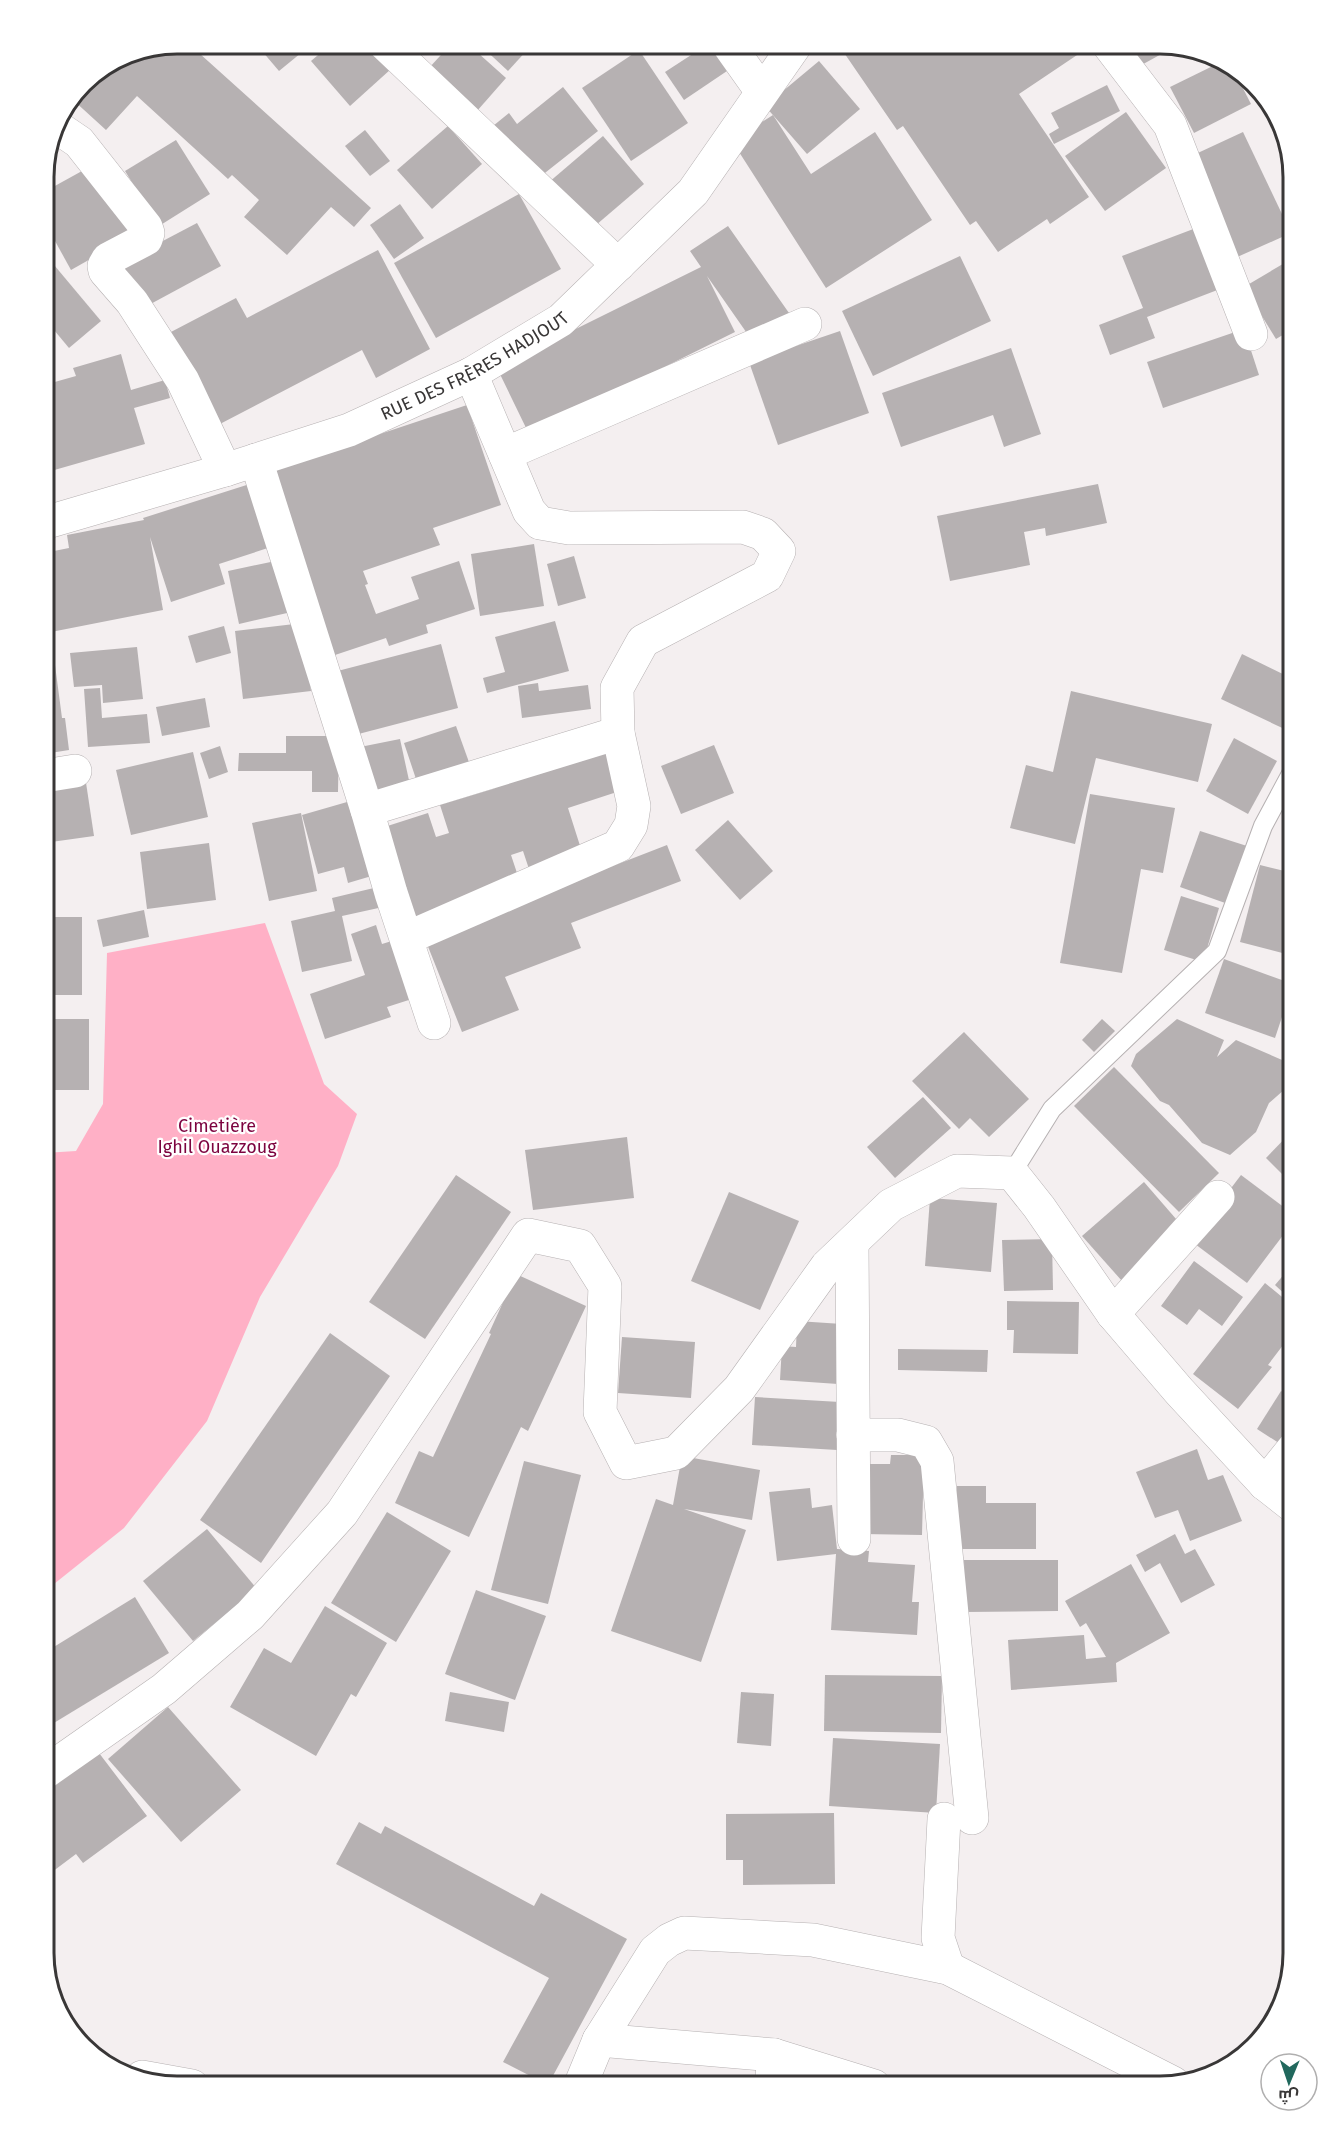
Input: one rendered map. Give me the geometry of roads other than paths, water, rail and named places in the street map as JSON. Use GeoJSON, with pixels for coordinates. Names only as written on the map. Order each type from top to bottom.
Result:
{"type":"FeatureCollection","features":[{"type":"Feature","properties":{"kind":"street"},"geometry":{"type":"LineString","coordinates":[[396,54],[618,265]]}},
{"type":"Feature","properties":{"kind":"street"},"geometry":{"type":"LineString","coordinates":[[735,54],[762,92]]}},
{"type":"Feature","properties":{"kind":"street","name":"RUE DES FRÈRES HADJOUT"},"geometry":{"type":"LineString","coordinates":[[54,520],[225,470],[349,430],[471,374],[561,320],[693,192],[789,54]]}},
{"type":"Feature","properties":{"kind":"street"},"geometry":{"type":"LineString","coordinates":[[1116,54],[1170,125],[1251,334]]}},
{"type":"Feature","properties":{"kind":"street"},"geometry":{"type":"LineString","coordinates":[[63,131],[79,142],[146,227],[148,233],[146,239],[108,259],[104,266],[105,271],[132,302],[183,381],[225,470]]}},
{"type":"Feature","properties":{"kind":"street"},"geometry":{"type":"LineString","coordinates":[[505,454],[805,324]]}},
{"type":"Feature","properties":{"kind":"street"},"geometry":{"type":"LineString","coordinates":[[407,938],[618,846],[632,825],[634,806],[618,733],[617,688],[643,641],[767,576],[779,550],[763,534],[743,528],[569,528],[540,523],[529,511],[471,374]]}},
{"type":"Feature","properties":{"kind":"street"},"geometry":{"type":"LineString","coordinates":[[256,460],[391,893],[434,1023]]}},
{"type":"Feature","properties":{"kind":"street"},"geometry":{"type":"LineString","coordinates":[[367,810],[618,733]]}},
{"type":"Feature","properties":{"kind":"street"},"geometry":{"type":"LineString","coordinates":[[54,1766],[164,1689],[250,1615],[327,1530],[342,1513],[528,1235],[580,1246],[604,1286],[600,1412],[626,1463],[676,1453],[739,1389],[826,1266],[891,1205],[957,1171],[1012,1173],[1039,1207],[1113,1314],[1179,1391],[1265,1484],[1283,1498]]}},
{"type":"Feature","properties":{"kind":"street"},"geometry":{"type":"LineString","coordinates":[[1113,1314],[1218,1197]]}},
{"type":"Feature","properties":{"kind":"street"},"geometry":{"type":"LineString","coordinates":[[852,1243],[854,1539]]}},
{"type":"Feature","properties":{"kind":"street"},"geometry":{"type":"LineString","coordinates":[[853,1436],[898,1435],[926,1442],[937,1461],[958,1819],[938,1938],[948,1968]]}},
{"type":"Feature","properties":{"kind":"street"},"geometry":{"type":"LineString","coordinates":[[1265,1484],[1283,1462]]}},
{"type":"Feature","properties":{"kind":"street"},"geometry":{"type":"LineString","coordinates":[[584,2076],[599,2040],[655,1952],[669,1940],[684,1933],[813,1940],[948,1968],[1159,2076]]}},
{"type":"Feature","properties":{"kind":"street"},"geometry":{"type":"LineString","coordinates":[[599,2040],[806,2076]]}},
{"type":"Feature","properties":{"kind":"lane"},"geometry":{"type":"LineString","coordinates":[[1012,1173],[1052,1108],[1217,951],[1263,826],[1283,789]]}},
{"type":"Feature","properties":{"kind":"park label","name":"Cimetière Ighil Ouazzoug"},"geometry":{"type":"Point","coordinates":[217,1136]}}]}
